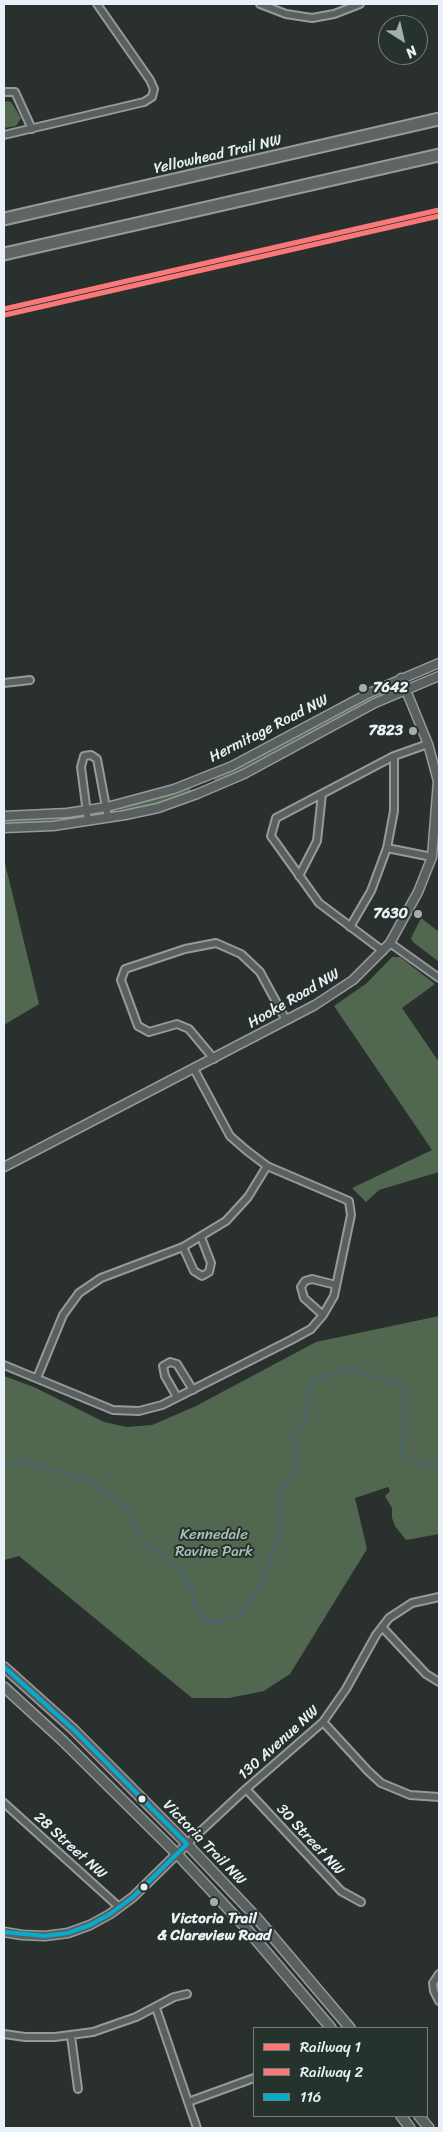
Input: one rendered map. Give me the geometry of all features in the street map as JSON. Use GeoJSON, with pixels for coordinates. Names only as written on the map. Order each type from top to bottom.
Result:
{"type":"FeatureCollection","features":[{"type":"Feature","properties":{"kind":"highway","name":"Yellowhead Trail NW"},"geometry":{"type":"LineString","coordinates":[[4,219],[439,119]]}},
{"type":"Feature","properties":{"kind":"highway"},"geometry":{"type":"LineString","coordinates":[[4,254],[439,155]]}},
{"type":"Feature","properties":{"kind":"main road","name":"Victoria Trail NW"},"geometry":{"type":"LineString","coordinates":[[4,1667],[73,1729],[187,1844],[256,1917],[349,2027]]}},
{"type":"Feature","properties":{"kind":"main road","name":"Victoria Trail NW"},"geometry":{"type":"LineString","coordinates":[[4,1687],[75,1753],[177,1854],[245,1927],[330,2027]]}},
{"type":"Feature","properties":{"kind":"main road"},"geometry":{"type":"LineString","coordinates":[[402,2117],[410,2128]]}},
{"type":"Feature","properties":{"kind":"main road"},"geometry":{"type":"LineString","coordinates":[[420,2117],[429,2128]]}},
{"type":"Feature","properties":{"kind":"street"},"geometry":{"type":"LineString","coordinates":[[4,135],[144,102],[152,97],[154,89],[150,80],[97,4]]}},
{"type":"Feature","properties":{"kind":"street"},"geometry":{"type":"LineString","coordinates":[[260,4],[286,14],[312,18],[334,14],[360,4]]}},
{"type":"Feature","properties":{"kind":"street"},"geometry":{"type":"LineString","coordinates":[[4,92],[15,92],[32,129]]}},
{"type":"Feature","properties":{"kind":"street","name":"Hermitage Road NW"},"geometry":{"type":"LineString","coordinates":[[4,816],[45,815],[107,807],[174,789],[216,773],[401,678],[439,663]]}},
{"type":"Feature","properties":{"kind":"street","name":"Hermitage Road NW"},"geometry":{"type":"LineString","coordinates":[[4,828],[53,826],[158,808],[226,782],[375,703],[439,676]]}},
{"type":"Feature","properties":{"kind":"street","name":"Hooke Road NW"},"geometry":{"type":"LineString","coordinates":[[4,1167],[315,1005],[353,980],[390,943],[418,892],[432,857],[438,781],[428,744],[401,678]]}},
{"type":"Feature","properties":{"kind":"street"},"geometry":{"type":"LineString","coordinates":[[4,683],[30,680]]}},
{"type":"Feature","properties":{"kind":"street"},"geometry":{"type":"LineString","coordinates":[[383,951],[319,903],[271,836],[276,818],[394,756],[428,744]]}},
{"type":"Feature","properties":{"kind":"street"},"geometry":{"type":"LineString","coordinates":[[88,820],[82,767],[84,756],[91,755],[97,759],[108,818]]}},
{"type":"Feature","properties":{"kind":"street"},"geometry":{"type":"LineString","coordinates":[[350,928],[370,891],[387,848],[394,811],[394,756]]}},
{"type":"Feature","properties":{"kind":"street"},"geometry":{"type":"LineString","coordinates":[[299,876],[317,841],[322,794]]}},
{"type":"Feature","properties":{"kind":"street"},"geometry":{"type":"LineString","coordinates":[[387,848],[432,857]]}},
{"type":"Feature","properties":{"kind":"street"},"geometry":{"type":"LineString","coordinates":[[214,1058],[190,1029],[177,1024],[148,1032],[138,1026],[121,980],[124,969],[185,949],[216,943],[240,954],[260,972],[286,1020]]}},
{"type":"Feature","properties":{"kind":"street"},"geometry":{"type":"LineString","coordinates":[[390,943],[439,978]]}},
{"type":"Feature","properties":{"kind":"street"},"geometry":{"type":"LineString","coordinates":[[4,1365],[113,1410],[139,1410],[162,1406],[193,1390],[311,1329],[323,1315],[334,1296],[351,1215],[349,1201],[267,1166],[230,1136],[194,1069]]}},
{"type":"Feature","properties":{"kind":"street"},"geometry":{"type":"LineString","coordinates":[[37,1378],[63,1315],[79,1293],[101,1278],[183,1247],[226,1221],[248,1196],[267,1166]]}},
{"type":"Feature","properties":{"kind":"street"},"geometry":{"type":"LineString","coordinates":[[183,1247],[194,1271],[202,1276],[209,1272],[211,1263],[201,1237]]}},
{"type":"Feature","properties":{"kind":"street"},"geometry":{"type":"LineString","coordinates":[[323,1315],[304,1298],[301,1288],[305,1281],[312,1279],[336,1285]]}},
{"type":"Feature","properties":{"kind":"street"},"geometry":{"type":"LineString","coordinates":[[177,1397],[165,1376],[163,1366],[170,1362],[178,1364],[193,1390]]}},
{"type":"Feature","properties":{"kind":"street","name":"130 Avenue NW"},"geometry":{"type":"LineString","coordinates":[[187,1844],[246,1788],[323,1722],[346,1689],[382,1627],[403,1608],[420,1600],[439,1597]]}},
{"type":"Feature","properties":{"kind":"street"},"geometry":{"type":"LineString","coordinates":[[382,1627],[426,1674],[439,1682]]}},
{"type":"Feature","properties":{"kind":"street"},"geometry":{"type":"LineString","coordinates":[[323,1722],[368,1772],[381,1783],[399,1792],[421,1798],[439,1797]]}},
{"type":"Feature","properties":{"kind":"street","name":"30 Street NW"},"geometry":{"type":"LineString","coordinates":[[246,1788],[341,1891],[361,1902]]}},
{"type":"Feature","properties":{"kind":"street","name":"28 Street NW"},"geometry":{"type":"LineString","coordinates":[[4,1803],[119,1907]]}},
{"type":"Feature","properties":{"kind":"street"},"geometry":{"type":"LineString","coordinates":[[4,1932],[34,1936],[68,1933],[90,1925],[119,1907],[187,1844]]}},
{"type":"Feature","properties":{"kind":"street"},"geometry":{"type":"LineString","coordinates":[[439,1974],[433,1983],[434,1991],[439,2001]]}},
{"type":"Feature","properties":{"kind":"street"},"geometry":{"type":"LineString","coordinates":[[4,2034],[41,2038],[71,2036],[109,2027],[156,2008],[174,1997],[187,1994]]}},
{"type":"Feature","properties":{"kind":"street"},"geometry":{"type":"LineString","coordinates":[[156,2008],[197,2128]]}},
{"type":"Feature","properties":{"kind":"street"},"geometry":{"type":"LineString","coordinates":[[71,2036],[78,2089]]}},
{"type":"Feature","properties":{"kind":"street"},"geometry":{"type":"LineString","coordinates":[[188,2102],[253,2078]]}},
{"type":"Feature","properties":{"kind":"green space"},"geometry":{"type":"Polygon","coordinates":[[[6,101],[11,102],[21,118],[16,126],[4,128],[4,103],[6,101]]]}},
{"type":"Feature","properties":{"kind":"green space"},"geometry":{"type":"Polygon","coordinates":[[[389,689],[390,692],[233,775],[215,782],[214,779],[382,690],[389,689]]]}},
{"type":"Feature","properties":{"kind":"green space"},"geometry":{"type":"Polygon","coordinates":[[[190,788],[192,792],[166,801],[129,811],[120,810],[119,808],[155,799],[190,788]]]}},
{"type":"Feature","properties":{"kind":"green space"},"geometry":{"type":"Polygon","coordinates":[[[80,815],[72,821],[40,824],[10,824],[4,820],[80,815]]]}},
{"type":"Feature","properties":{"kind":"green space"},"geometry":{"type":"Polygon","coordinates":[[[4,859],[39,1004],[4,1025],[4,859]]]}},
{"type":"Feature","properties":{"kind":"green space"},"geometry":{"type":"Polygon","coordinates":[[[421,918],[439,932],[439,962],[413,942],[411,938],[421,918]]]}},
{"type":"Feature","properties":{"kind":"green space"},"geometry":{"type":"Polygon","coordinates":[[[392,957],[400,957],[435,984],[402,1008],[439,1062],[439,1172],[379,1190],[366,1202],[352,1188],[432,1150],[334,1006],[367,983],[392,957]]]}},
{"type":"Feature","properties":{"kind":"green space","name":"Kennedale Ravine Park"},"geometry":{"type":"Polygon","coordinates":[[[439,1316],[439,1534],[406,1540],[395,1526],[392,1518],[392,1508],[385,1496],[390,1491],[388,1487],[355,1498],[367,1549],[290,1674],[264,1691],[229,1698],[192,1698],[19,1556],[4,1560],[4,1376],[34,1387],[104,1422],[127,1427],[152,1425],[196,1406],[316,1342],[439,1316]]]}},
{"type":"Feature","properties":{"kind":"waterway"},"geometry":{"type":"LineString","coordinates":[[4,1463],[27,1462],[91,1481],[128,1509],[145,1543],[180,1570],[194,1594],[195,1604],[203,1618],[217,1623],[241,1614],[263,1581],[279,1532],[279,1496],[299,1463],[292,1439],[306,1421],[310,1381],[348,1369],[403,1385],[402,1454],[428,1467],[439,1459]]}},
{"type":"Feature","properties":{"kind":"railway"},"geometry":{"type":"LineString","coordinates":[[4,314],[439,216]]}},
{"type":"Feature","properties":{"kind":"rail line","name":"1"},"geometry":{"type":"LineString","coordinates":[[4,309],[439,210]]}},
{"type":"Feature","properties":{"kind":"rail line","name":"2"},"geometry":{"type":"LineString","coordinates":[[5,315],[439,216]]}},
{"type":"Feature","properties":{"kind":"transit line","name":"116"},"geometry":{"type":"LineString","coordinates":[[4,1667],[73,1729],[187,1844],[133,1897],[110,1914],[90,1925],[68,1933],[45,1936],[4,1932]]}},
{"type":"Feature","properties":{"kind":"place","name":"7642"},"geometry":{"type":"Point","coordinates":[363,688]}},
{"type":"Feature","properties":{"kind":"place","name":"7823"},"geometry":{"type":"Point","coordinates":[413,731]}},
{"type":"Feature","properties":{"kind":"place","name":"7630"},"geometry":{"type":"Point","coordinates":[418,914]}},
{"type":"Feature","properties":{"kind":"place","name":"Victoria Trail & Clareview Road"},"geometry":{"type":"Point","coordinates":[214,1902]}}]}
